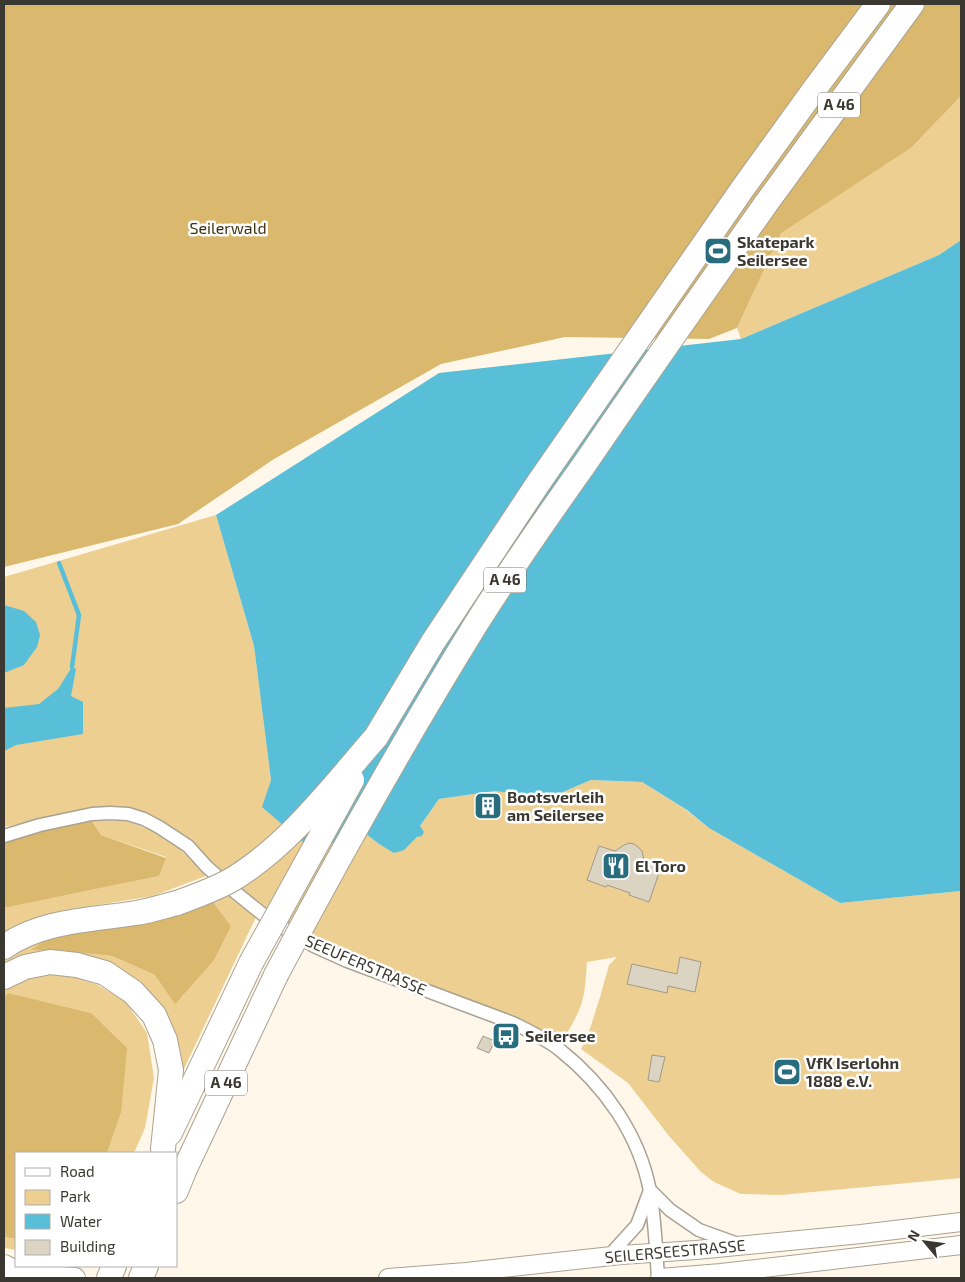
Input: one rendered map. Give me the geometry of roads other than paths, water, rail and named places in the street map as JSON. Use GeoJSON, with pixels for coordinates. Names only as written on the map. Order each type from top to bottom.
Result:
{"type":"FeatureCollection","features":[{"type":"Feature","properties":{"kind":"highway","name":"A 46"},"geometry":{"type":"LineString","coordinates":[[162,1151],[251,963],[376,737],[433,642],[539,482],[743,188],[878,4]]}},
{"type":"Feature","properties":{"kind":"highway","name":"A 46"},"geometry":{"type":"LineString","coordinates":[[178,1186],[276,975],[318,895],[370,802],[477,623],[643,378],[912,4]]}},
{"type":"Feature","properties":{"kind":"highway"},"geometry":{"type":"LineString","coordinates":[[4,947],[41,929],[70,922],[137,913],[177,903],[211,890],[234,878],[274,849],[311,811],[376,737]]}},
{"type":"Feature","properties":{"kind":"highway"},"geometry":{"type":"LineString","coordinates":[[4,977],[25,967],[50,962],[77,964],[105,973],[133,992],[154,1015],[165,1040],[171,1070],[162,1151]]}},
{"type":"Feature","properties":{"kind":"main road","name":"SEILERSEESTRASSE"},"geometry":{"type":"LineString","coordinates":[[388,1278],[466,1272],[609,1256],[743,1246],[961,1222]]}},
{"type":"Feature","properties":{"kind":"main road","name":"SEILERSEESTRASSE"},"geometry":{"type":"LineString","coordinates":[[659,1278],[722,1273],[961,1245]]}},
{"type":"Feature","properties":{"kind":"main road"},"geometry":{"type":"LineString","coordinates":[[9,1271],[75,1278]]}},
{"type":"Feature","properties":{"kind":"street","name":"SEEUFERSTRASSE"},"geometry":{"type":"LineString","coordinates":[[4,836],[40,825],[92,814],[128,814],[144,819],[188,846],[207,867],[266,917],[314,946],[347,961],[514,1023],[559,1049],[596,1084],[616,1109],[637,1146],[650,1190],[659,1278]]}},
{"type":"Feature","properties":{"kind":"street","name":"SEEUFERSTRASSE"},"geometry":{"type":"LineString","coordinates":[[650,1190],[670,1210],[699,1230],[743,1246]]}},
{"type":"Feature","properties":{"kind":"street"},"geometry":{"type":"LineString","coordinates":[[609,1256],[637,1225],[650,1190]]}},
{"type":"Feature","properties":{"kind":"water"},"geometry":{"type":"Polygon","coordinates":[[[961,240],[961,891],[840,903],[709,828],[687,810],[642,782],[591,780],[549,798],[495,791],[439,799],[420,826],[424,832],[422,836],[417,837],[404,850],[394,853],[361,830],[336,843],[305,844],[262,807],[271,780],[254,646],[216,515],[439,373],[741,339],[939,255],[961,240]]]}},
{"type":"Feature","properties":{"kind":"water"},"geometry":{"type":"Polygon","coordinates":[[[4,605],[24,611],[36,622],[40,635],[37,647],[24,665],[4,673],[4,605]]]}},
{"type":"Feature","properties":{"kind":"water"},"geometry":{"type":"Polygon","coordinates":[[[72,667],[76,669],[71,696],[83,702],[83,734],[16,745],[4,751],[4,708],[39,704],[58,689],[72,667]]]}},
{"type":"Feature","properties":{"kind":"waterway"},"geometry":{"type":"LineString","coordinates":[[59,563],[79,615],[72,667]]}},
{"type":"Feature","properties":{"kind":"place","name":"Skatepark Seilersee"},"geometry":{"type":"Point","coordinates":[718,251]}},
{"type":"Feature","properties":{"kind":"place","name":"Bootsverleih am Seilersee"},"geometry":{"type":"Point","coordinates":[488,806]}},
{"type":"Feature","properties":{"kind":"place","name":"El Toro"},"geometry":{"type":"Point","coordinates":[616,866]}},
{"type":"Feature","properties":{"kind":"place","name":"Seilersee"},"geometry":{"type":"Point","coordinates":[506,1036]}},
{"type":"Feature","properties":{"kind":"place","name":"VfK Iserlohn 1888 e.V."},"geometry":{"type":"Point","coordinates":[787,1072]}},
{"type":"Feature","properties":{"kind":"park label","name":"Seilerwald"},"geometry":{"type":"Point","coordinates":[228,228]}}]}
